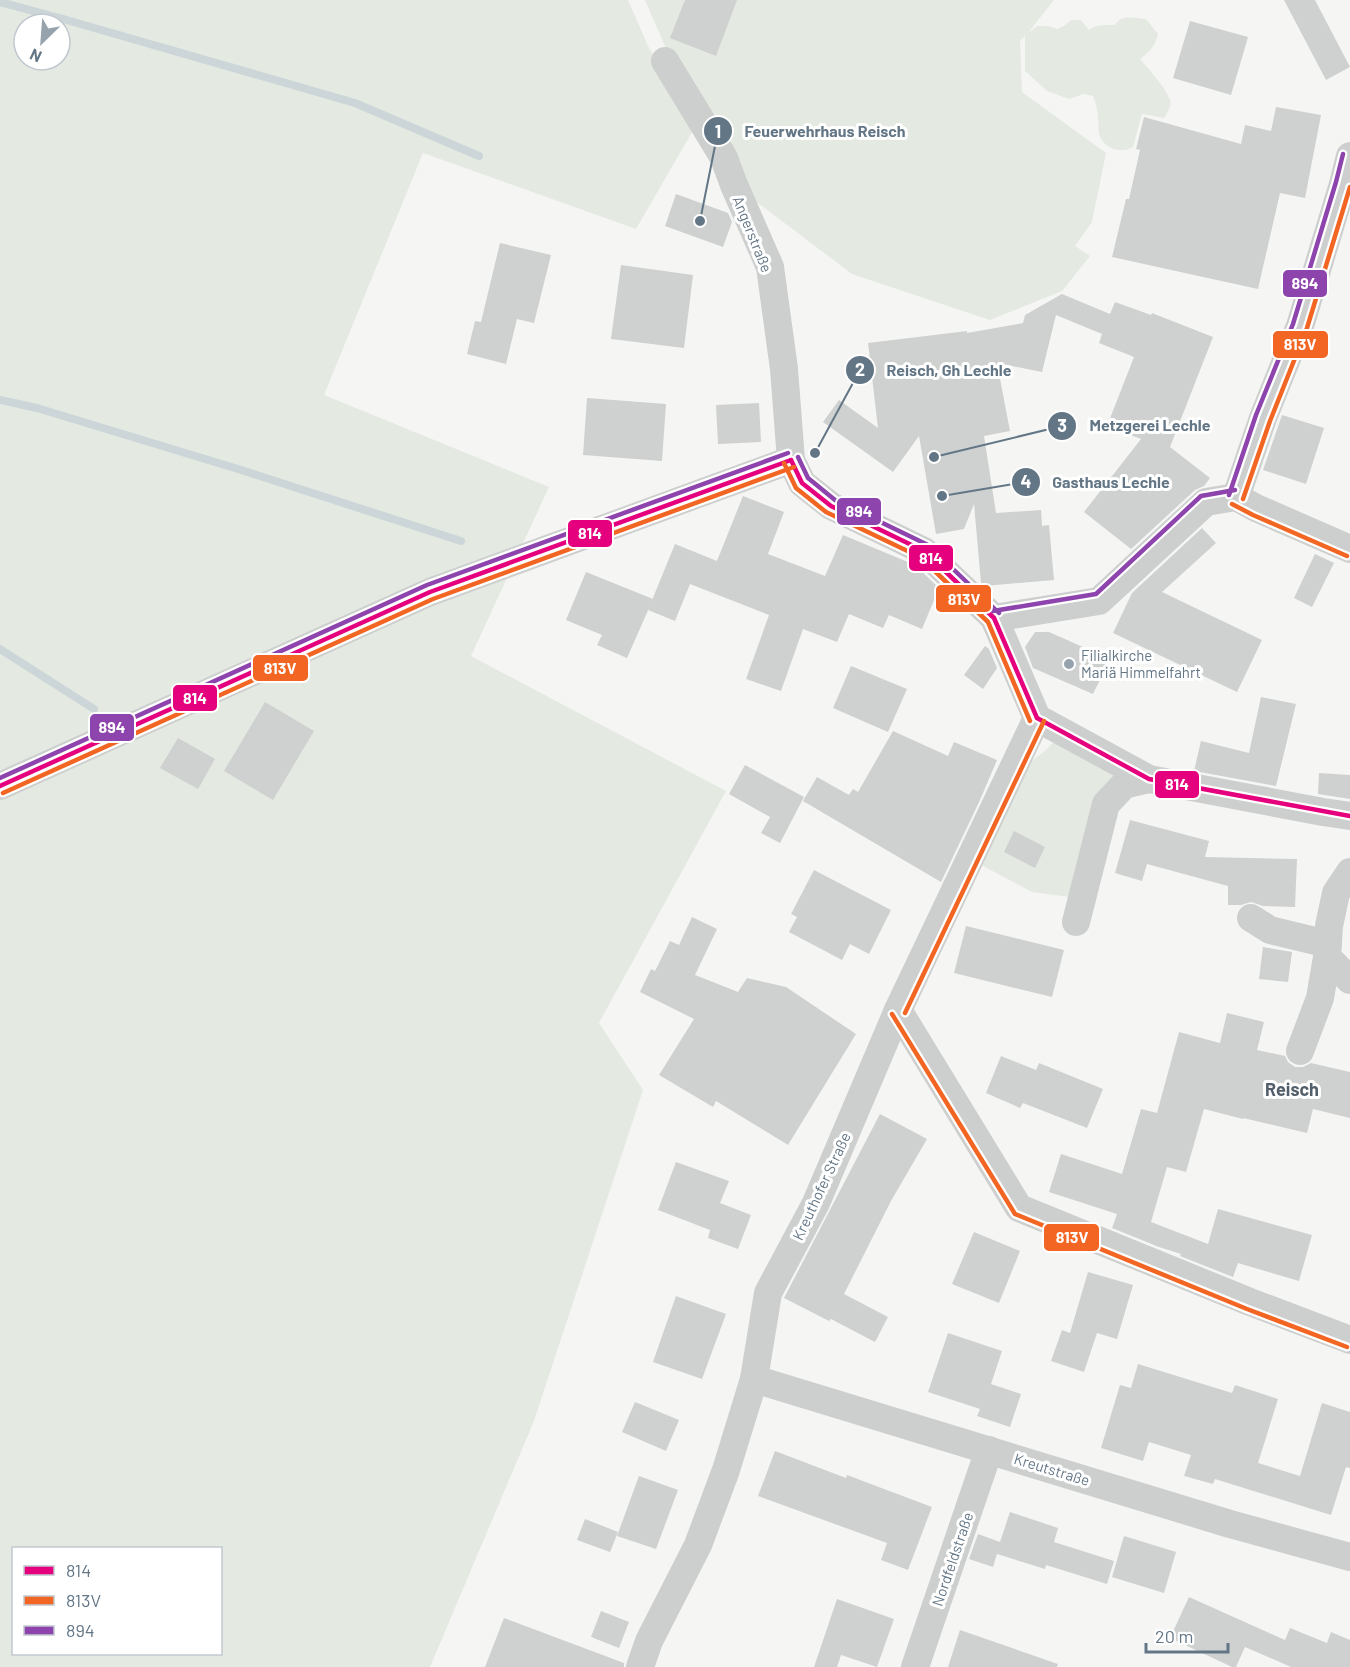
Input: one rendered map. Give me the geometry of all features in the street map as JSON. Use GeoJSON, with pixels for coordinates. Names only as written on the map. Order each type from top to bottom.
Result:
{"type":"FeatureCollection","features":[{"type":"Feature","properties":{"kind":"street","name":"Angerstraße"},"geometry":{"type":"LineString","coordinates":[[665,61],[724,158],[770,267],[784,369],[791,460]]}},
{"type":"Feature","properties":{"kind":"street"},"geometry":{"type":"LineString","coordinates":[[1236,497],[1263,418],[1300,326],[1350,156]]}},
{"type":"Feature","properties":{"kind":"street"},"geometry":{"type":"LineString","coordinates":[[0,786],[430,592],[791,460],[802,483],[831,506],[924,551],[994,618],[1037,718],[1149,779],[1350,816]]}},
{"type":"Feature","properties":{"kind":"street"},"geometry":{"type":"LineString","coordinates":[[994,618],[1099,601],[1206,502],[1236,497],[1350,549]]}},
{"type":"Feature","properties":{"kind":"street","name":"Kreuthofer Straße"},"geometry":{"type":"LineString","coordinates":[[640,1667],[649,1641],[698,1545],[726,1470],[754,1379],[768,1293],[816,1203],[898,1010],[1037,718]]}},
{"type":"Feature","properties":{"kind":"street"},"geometry":{"type":"LineString","coordinates":[[1076,922],[1106,804],[1124,785],[1149,779]]}},
{"type":"Feature","properties":{"kind":"street"},"geometry":{"type":"LineString","coordinates":[[1300,1051],[1320,998],[1329,926],[1336,893],[1350,872]]}},
{"type":"Feature","properties":{"kind":"street"},"geometry":{"type":"LineString","coordinates":[[1251,918],[1270,930],[1327,951],[1350,980]]}},
{"type":"Feature","properties":{"kind":"street"},"geometry":{"type":"LineString","coordinates":[[898,1010],[1019,1209],[1350,1340]]}},
{"type":"Feature","properties":{"kind":"street","name":"Kreutstraße"},"geometry":{"type":"LineString","coordinates":[[754,1379],[1230,1524],[1350,1557]]}},
{"type":"Feature","properties":{"kind":"street","name":"Nordfeldstraße"},"geometry":{"type":"LineString","coordinates":[[915,1667],[989,1450]]}},
{"type":"Feature","properties":{"kind":"shaded area"},"geometry":{"type":"Polygon","coordinates":[[[0,0],[628,0],[648,46],[695,127],[636,229],[423,153],[324,395],[549,487],[471,656],[726,791],[599,1023],[643,1090],[534,1421],[430,1667],[0,1667],[0,0]]]}},
{"type":"Feature","properties":{"kind":"shaded area"},"geometry":{"type":"Polygon","coordinates":[[[645,0],[1054,0],[1028,33],[1037,26],[1057,29],[1071,20],[1081,20],[1089,30],[1097,26],[1115,25],[1124,18],[1146,19],[1158,34],[1152,48],[1140,59],[1164,89],[1170,105],[1164,118],[1142,114],[1133,147],[1123,150],[1113,149],[1104,143],[1099,134],[1093,96],[1084,94],[1069,99],[1047,91],[1025,71],[1025,36],[1020,41],[1022,92],[1106,153],[1092,222],[1075,246],[1090,256],[1062,291],[990,320],[852,274],[734,185],[728,152],[665,46],[645,0]]]}},
{"type":"Feature","properties":{"kind":"shaded area"},"geometry":{"type":"Polygon","coordinates":[[[1058,737],[1120,773],[1114,821],[1092,900],[1032,892],[979,864],[1026,765],[1046,750],[1058,737]]]}},
{"type":"Feature","properties":{"kind":"building"},"geometry":{"type":"Polygon","coordinates":[[[685,0],[737,0],[716,56],[670,38],[685,0]]]}},
{"type":"Feature","properties":{"kind":"building"},"geometry":{"type":"Polygon","coordinates":[[[1284,0],[1315,0],[1350,67],[1326,80],[1284,0]]]}},
{"type":"Feature","properties":{"kind":"building"},"geometry":{"type":"Polygon","coordinates":[[[1190,21],[1248,37],[1231,95],[1173,78],[1190,21]]]}},
{"type":"Feature","properties":{"kind":"building"},"geometry":{"type":"Polygon","coordinates":[[[1276,107],[1321,115],[1305,198],[1280,193],[1258,289],[1112,257],[1126,199],[1129,199],[1140,150],[1136,149],[1144,117],[1241,144],[1245,125],[1271,131],[1276,107]]]}},
{"type":"Feature","properties":{"kind":"building"},"geometry":{"type":"Polygon","coordinates":[[[676,194],[728,213],[732,222],[723,247],[665,226],[676,194]]]}},
{"type":"Feature","properties":{"kind":"building"},"geometry":{"type":"Polygon","coordinates":[[[500,243],[551,255],[534,323],[517,319],[506,364],[467,354],[475,321],[481,322],[500,243]]]}},
{"type":"Feature","properties":{"kind":"building"},"geometry":{"type":"Polygon","coordinates":[[[621,265],[693,275],[684,348],[611,339],[621,265]]]}},
{"type":"Feature","properties":{"kind":"building"},"geometry":{"type":"Polygon","coordinates":[[[1062,294],[1110,314],[1115,302],[1151,315],[1152,313],[1213,337],[1170,447],[1210,478],[1204,486],[1195,490],[1131,549],[1084,512],[1141,439],[1107,426],[1134,357],[1099,343],[1102,334],[1056,315],[1042,372],[997,363],[1010,431],[984,436],[996,513],[1041,510],[1042,526],[1049,525],[1054,580],[984,586],[981,583],[974,504],[964,529],[936,534],[919,436],[893,472],[823,422],[839,400],[878,428],[868,343],[967,331],[967,333],[1023,323],[1025,315],[1062,294]]]}},
{"type":"Feature","properties":{"kind":"building"},"geometry":{"type":"Polygon","coordinates":[[[587,398],[666,404],[662,461],[583,455],[587,398]]]}},
{"type":"Feature","properties":{"kind":"building"},"geometry":{"type":"Polygon","coordinates":[[[759,403],[761,442],[718,444],[716,405],[759,403]]]}},
{"type":"Feature","properties":{"kind":"building"},"geometry":{"type":"Polygon","coordinates":[[[1282,415],[1324,428],[1306,484],[1263,470],[1282,415]]]}},
{"type":"Feature","properties":{"kind":"building"},"geometry":{"type":"Polygon","coordinates":[[[743,496],[784,512],[768,554],[825,576],[843,535],[915,565],[939,588],[922,629],[889,615],[883,628],[849,614],[837,642],[803,629],[781,691],[746,679],[769,615],[690,584],[675,621],[648,610],[675,544],[717,561],[743,496]]]}},
{"type":"Feature","properties":{"kind":"building"},"geometry":{"type":"Polygon","coordinates":[[[1202,528],[1216,543],[1162,592],[1262,640],[1237,692],[1113,633],[1132,593],[1202,528]]]}},
{"type":"Feature","properties":{"kind":"building"},"geometry":{"type":"Polygon","coordinates":[[[1315,554],[1334,563],[1312,607],[1294,598],[1315,554]]]}},
{"type":"Feature","properties":{"kind":"building"},"geometry":{"type":"Polygon","coordinates":[[[586,572],[653,599],[627,658],[597,645],[602,635],[566,620],[586,572]]]}},
{"type":"Feature","properties":{"kind":"building","name":"Filialkirche Mariä Himmelfahrt"},"geometry":{"type":"Polygon","coordinates":[[[1035,632],[1049,632],[1110,659],[1093,694],[1033,668],[1025,647],[1035,632]]]}},
{"type":"Feature","properties":{"kind":"building"},"geometry":{"type":"Polygon","coordinates":[[[985,646],[989,649],[997,668],[983,689],[964,675],[985,646]]]}},
{"type":"Feature","properties":{"kind":"building"},"geometry":{"type":"Polygon","coordinates":[[[851,666],[907,689],[888,732],[833,708],[851,666]]]}},
{"type":"Feature","properties":{"kind":"building"},"geometry":{"type":"Polygon","coordinates":[[[1261,697],[1296,704],[1276,786],[1194,771],[1201,741],[1249,753],[1261,697]]]}},
{"type":"Feature","properties":{"kind":"building"},"geometry":{"type":"Polygon","coordinates":[[[265,702],[314,731],[273,800],[224,771],[265,702]]]}},
{"type":"Feature","properties":{"kind":"building"},"geometry":{"type":"Polygon","coordinates":[[[893,731],[948,756],[954,742],[997,760],[941,882],[803,801],[817,777],[849,795],[853,789],[858,792],[893,731]]]}},
{"type":"Feature","properties":{"kind":"building"},"geometry":{"type":"Polygon","coordinates":[[[178,738],[215,759],[198,789],[160,768],[178,738]]]}},
{"type":"Feature","properties":{"kind":"building"},"geometry":{"type":"Polygon","coordinates":[[[745,765],[804,797],[780,843],[761,833],[770,817],[729,794],[745,765]]]}},
{"type":"Feature","properties":{"kind":"building"},"geometry":{"type":"Polygon","coordinates":[[[1319,773],[1350,775],[1350,799],[1318,794],[1319,773]]]}},
{"type":"Feature","properties":{"kind":"building"},"geometry":{"type":"Polygon","coordinates":[[[1130,820],[1209,841],[1205,857],[1297,859],[1295,907],[1263,906],[1251,902],[1228,905],[1228,886],[1147,864],[1142,881],[1115,873],[1130,820]]]}},
{"type":"Feature","properties":{"kind":"building"},"geometry":{"type":"Polygon","coordinates":[[[1014,831],[1045,847],[1035,868],[1004,852],[1014,831]]]}},
{"type":"Feature","properties":{"kind":"building"},"geometry":{"type":"Polygon","coordinates":[[[814,870],[891,910],[869,954],[850,944],[842,960],[789,932],[797,917],[791,914],[814,870]]]}},
{"type":"Feature","properties":{"kind":"building"},"geometry":{"type":"Polygon","coordinates":[[[692,917],[717,929],[695,975],[738,992],[747,978],[786,987],[856,1034],[788,1145],[716,1101],[713,1107],[659,1075],[694,1019],[640,992],[651,969],[655,971],[670,941],[679,945],[692,917]]]}},
{"type":"Feature","properties":{"kind":"building"},"geometry":{"type":"Polygon","coordinates":[[[966,926],[1064,950],[1052,997],[954,973],[966,926]]]}},
{"type":"Feature","properties":{"kind":"building"},"geometry":{"type":"Polygon","coordinates":[[[1263,947],[1292,952],[1288,982],[1259,979],[1263,947]]]}},
{"type":"Feature","properties":{"kind":"building"},"geometry":{"type":"Polygon","coordinates":[[[1227,1013],[1264,1022],[1257,1050],[1285,1056],[1288,1062],[1295,1067],[1303,1067],[1311,1063],[1350,1072],[1350,1118],[1313,1109],[1307,1133],[1204,1109],[1186,1172],[1167,1167],[1151,1222],[1208,1244],[1218,1209],[1312,1235],[1299,1281],[1238,1263],[1233,1277],[1180,1256],[1181,1254],[1112,1228],[1117,1214],[1049,1192],[1061,1154],[1122,1174],[1141,1109],[1157,1113],[1179,1032],[1220,1043],[1227,1013]]]}},
{"type":"Feature","properties":{"kind":"building"},"geometry":{"type":"Polygon","coordinates":[[[1001,1056],[1036,1070],[1039,1063],[1103,1089],[1087,1128],[1023,1103],[1020,1108],[986,1093],[1001,1056]]]}},
{"type":"Feature","properties":{"kind":"building"},"geometry":{"type":"Polygon","coordinates":[[[880,1114],[927,1139],[891,1201],[844,1294],[888,1317],[875,1342],[784,1298],[880,1114]]]}},
{"type":"Feature","properties":{"kind":"building"},"geometry":{"type":"Polygon","coordinates":[[[676,1162],[729,1181],[720,1203],[751,1215],[738,1249],[708,1238],[710,1230],[658,1210],[676,1162]]]}},
{"type":"Feature","properties":{"kind":"building"},"geometry":{"type":"Polygon","coordinates":[[[974,1232],[1020,1251],[999,1303],[952,1284],[974,1232]]]}},
{"type":"Feature","properties":{"kind":"building"},"geometry":{"type":"Polygon","coordinates":[[[1088,1272],[1133,1285],[1117,1339],[1097,1333],[1084,1372],[1051,1361],[1062,1330],[1070,1333],[1088,1272]]]}},
{"type":"Feature","properties":{"kind":"building"},"geometry":{"type":"Polygon","coordinates":[[[676,1296],[726,1314],[702,1379],[653,1362],[676,1296]]]}},
{"type":"Feature","properties":{"kind":"building"},"geometry":{"type":"Polygon","coordinates":[[[948,1333],[1002,1351],[991,1384],[1021,1394],[1010,1427],[977,1416],[980,1409],[928,1392],[948,1333]]]}},
{"type":"Feature","properties":{"kind":"building"},"geometry":{"type":"Polygon","coordinates":[[[1138,1364],[1232,1393],[1235,1385],[1278,1399],[1258,1463],[1300,1476],[1322,1403],[1350,1412],[1350,1468],[1346,1467],[1331,1515],[1215,1479],[1213,1484],[1184,1476],[1191,1455],[1149,1442],[1143,1461],[1101,1448],[1120,1385],[1131,1388],[1138,1364]]]}},
{"type":"Feature","properties":{"kind":"building"},"geometry":{"type":"Polygon","coordinates":[[[635,1402],[679,1420],[666,1451],[622,1432],[635,1402]]]}},
{"type":"Feature","properties":{"kind":"building"},"geometry":{"type":"Polygon","coordinates":[[[775,1451],[932,1507],[908,1570],[881,1560],[887,1543],[758,1496],[775,1451]]]}},
{"type":"Feature","properties":{"kind":"building"},"geometry":{"type":"Polygon","coordinates":[[[639,1476],[678,1490],[656,1549],[617,1536],[639,1476]]]}},
{"type":"Feature","properties":{"kind":"building"},"geometry":{"type":"Polygon","coordinates":[[[1010,1512],[1058,1528],[1054,1542],[1114,1561],[1107,1584],[1046,1565],[1045,1569],[997,1554],[993,1567],[969,1559],[978,1534],[1000,1542],[1010,1512]]]}},
{"type":"Feature","properties":{"kind":"building"},"geometry":{"type":"Polygon","coordinates":[[[585,1519],[618,1532],[610,1552],[577,1540],[585,1519]]]}},
{"type":"Feature","properties":{"kind":"building"},"geometry":{"type":"Polygon","coordinates":[[[1124,1536],[1176,1552],[1164,1593],[1112,1577],[1124,1536]]]}},
{"type":"Feature","properties":{"kind":"building"},"geometry":{"type":"Polygon","coordinates":[[[1189,1597],[1285,1640],[1290,1628],[1327,1643],[1331,1632],[1350,1640],[1350,1667],[1291,1667],[1245,1647],[1236,1667],[1232,1667],[1170,1638],[1189,1597]]]}},
{"type":"Feature","properties":{"kind":"building"},"geometry":{"type":"Polygon","coordinates":[[[837,1599],[894,1619],[877,1667],[841,1655],[837,1667],[814,1667],[837,1599]]]}},
{"type":"Feature","properties":{"kind":"building"},"geometry":{"type":"Polygon","coordinates":[[[601,1611],[629,1622],[619,1648],[591,1637],[601,1611]]]}},
{"type":"Feature","properties":{"kind":"building"},"geometry":{"type":"Polygon","coordinates":[[[504,1618],[624,1663],[624,1667],[485,1667],[504,1618]]]}},
{"type":"Feature","properties":{"kind":"building"},"geometry":{"type":"Polygon","coordinates":[[[960,1630],[1058,1664],[1057,1667],[948,1667],[960,1630]]]}},
{"type":"Feature","properties":{"kind":"waterway"},"geometry":{"type":"LineString","coordinates":[[0,2],[355,103],[479,156]]}},
{"type":"Feature","properties":{"kind":"waterway"},"geometry":{"type":"LineString","coordinates":[[0,400],[37,408],[238,469],[461,541]]}},
{"type":"Feature","properties":{"kind":"waterway"},"geometry":{"type":"LineString","coordinates":[[0,649],[94,709]]}},
{"type":"Feature","properties":{"kind":"transit line","name":"894"},"geometry":{"type":"LineString","coordinates":[[1229,495],[1256,415],[1293,324],[1343,154]]}},
{"type":"Feature","properties":{"kind":"transit line","name":"813V"},"geometry":{"type":"LineString","coordinates":[[1243,499],[1270,421],[1307,328],[1350,187]]}},
{"type":"Feature","properties":{"kind":"transit line","name":"894"},"geometry":{"type":"LineString","coordinates":[[0,778],[427,585],[788,453]]}},
{"type":"Feature","properties":{"kind":"transit line","name":"894"},"geometry":{"type":"LineString","coordinates":[[798,457],[808,478],[835,500],[928,545],[999,613]]}},
{"type":"Feature","properties":{"kind":"transit line","name":"814"},"geometry":{"type":"LineString","coordinates":[[791,460],[802,483],[831,506],[924,551],[994,618],[1037,718],[1149,779],[1350,816]]}},
{"type":"Feature","properties":{"kind":"transit line","name":"814"},"geometry":{"type":"LineString","coordinates":[[0,786],[430,592],[791,460]]}},
{"type":"Feature","properties":{"kind":"transit line","name":"813V"},"geometry":{"type":"LineString","coordinates":[[784,463],[796,488],[826,512],[920,557],[988,622],[1030,721]]}},
{"type":"Feature","properties":{"kind":"transit line","name":"813V"},"geometry":{"type":"LineString","coordinates":[[3,793],[433,599],[794,467]]}},
{"type":"Feature","properties":{"kind":"transit line","name":"894"},"geometry":{"type":"LineString","coordinates":[[993,611],[1096,594],[1201,496],[1235,490]]}},
{"type":"Feature","properties":{"kind":"transit line","name":"813V"},"geometry":{"type":"LineString","coordinates":[[1232,504],[1347,556]]}},
{"type":"Feature","properties":{"kind":"transit line","name":"813V"},"geometry":{"type":"LineString","coordinates":[[905,1013],[1044,721]]}},
{"type":"Feature","properties":{"kind":"transit line","name":"813V"},"geometry":{"type":"LineString","coordinates":[[892,1014],[1015,1214],[1247,1309],[1347,1347]]}},
{"type":"Feature","properties":{"kind":"place","name":"Feuerwehrhaus Reisch"},"geometry":{"type":"Point","coordinates":[700,221]}},
{"type":"Feature","properties":{"kind":"place","name":"Reisch, Gh Lechle"},"geometry":{"type":"Point","coordinates":[815,453]}},
{"type":"Feature","properties":{"kind":"place","name":"Metzgerei Lechle"},"geometry":{"type":"Point","coordinates":[934,457]}},
{"type":"Feature","properties":{"kind":"place","name":"Gasthaus Lechle"},"geometry":{"type":"Point","coordinates":[942,496]}},
{"type":"Feature","properties":{"kind":"place","name":"Filialkirche Mariä Himmelfahrt"},"geometry":{"type":"Point","coordinates":[1069,664]}},
{"type":"Feature","properties":{"kind":"district","name":"Reisch"},"geometry":{"type":"Point","coordinates":[1292,1089]}}]}
